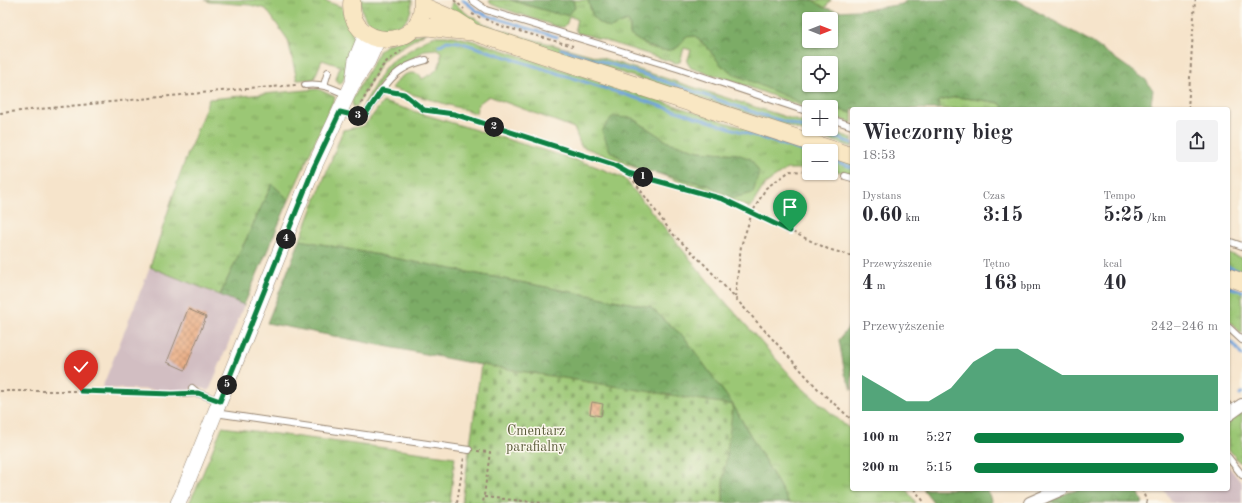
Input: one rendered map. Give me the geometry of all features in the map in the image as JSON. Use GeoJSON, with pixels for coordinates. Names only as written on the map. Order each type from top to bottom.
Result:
{"type":"FeatureCollection","features":[{"type":"Feature","properties":{"kind":"main road"},"geometry":{"type":"LineString","coordinates":[[349,1],[355,20],[360,28],[372,36],[388,40],[398,38],[406,34],[414,28],[420,18],[422,3],[455,20],[473,32]]}},
{"type":"Feature","properties":{"kind":"main road"},"geometry":{"type":"LineString","coordinates":[[414,28],[428,26],[473,32],[850,155]]}},
{"type":"Feature","properties":{"kind":"main road"},"geometry":{"type":"LineString","coordinates":[[1230,278],[1242,282]]}},
{"type":"Feature","properties":{"kind":"street"},"geometry":{"type":"LineString","coordinates":[[178,503],[314,167],[350,90],[356,59],[372,36]]}},
{"type":"Feature","properties":{"kind":"street"},"geometry":{"type":"LineString","coordinates":[[1230,411],[1242,405]]}},
{"type":"Feature","properties":{"kind":"street"},"geometry":{"type":"LineString","coordinates":[[1030,503],[1057,491]]}},
{"type":"Feature","properties":{"kind":"lane"},"geometry":{"type":"LineString","coordinates":[[472,0],[486,10],[687,71],[802,110]]}},
{"type":"Feature","properties":{"kind":"lane"},"geometry":{"type":"LineString","coordinates":[[340,112],[360,117],[365,115],[382,90],[397,73],[403,68],[426,60]]}},
{"type":"Feature","properties":{"kind":"lane"},"geometry":{"type":"LineString","coordinates":[[324,85],[328,72]]}},
{"type":"Feature","properties":{"kind":"lane"},"geometry":{"type":"LineString","coordinates":[[305,85],[324,85],[350,90]]}},
{"type":"Feature","properties":{"kind":"lane"},"geometry":{"type":"LineString","coordinates":[[838,121],[850,125]]}},
{"type":"Feature","properties":{"kind":"lane"},"geometry":{"type":"LineString","coordinates":[[845,176],[850,177]]}},
{"type":"Feature","properties":{"kind":"lane"},"geometry":{"type":"LineString","coordinates":[[1230,242],[1242,246]]}},
{"type":"Feature","properties":{"kind":"lane"},"geometry":{"type":"LineString","coordinates":[[1230,329],[1242,340]]}},
{"type":"Feature","properties":{"kind":"lane"},"geometry":{"type":"LineString","coordinates":[[192,388],[218,407],[467,450]]}},
{"type":"Feature","properties":{"kind":"lane"},"geometry":{"type":"LineString","coordinates":[[183,394],[198,393]]}},
{"type":"Feature","properties":{"kind":"lane"},"geometry":{"type":"LineString","coordinates":[[1230,459],[1241,473]]}},
{"type":"Feature","properties":{"kind":"path"},"geometry":{"type":"LineString","coordinates":[[1188,107],[1195,0]]}},
{"type":"Feature","properties":{"kind":"path"},"geometry":{"type":"LineString","coordinates":[[354,116],[387,60],[406,48]]}},
{"type":"Feature","properties":{"kind":"path"},"geometry":{"type":"LineString","coordinates":[[0,113],[221,91],[305,85]]}},
{"type":"Feature","properties":{"kind":"path"},"geometry":{"type":"LineString","coordinates":[[382,90],[404,94],[424,110],[454,114],[614,165],[628,173],[723,199],[828,249],[850,255]]}},
{"type":"Feature","properties":{"kind":"path"},"geometry":{"type":"LineString","coordinates":[[735,297],[741,246],[752,213],[766,188],[790,171],[802,172]]}},
{"type":"Feature","properties":{"kind":"path"},"geometry":{"type":"LineString","coordinates":[[628,173],[671,232],[706,266],[819,390],[850,418]]}},
{"type":"Feature","properties":{"kind":"path"},"geometry":{"type":"LineString","coordinates":[[838,175],[845,176]]}},
{"type":"Feature","properties":{"kind":"path"},"geometry":{"type":"LineString","coordinates":[[0,391],[81,391],[183,394]]}},
{"type":"Feature","properties":{"kind":"path"},"geometry":{"type":"LineString","coordinates":[[458,503],[467,450],[490,452],[483,503]]}},
{"type":"Feature","properties":{"kind":"path"},"geometry":{"type":"LineString","coordinates":[[916,491],[925,503]]}},
{"type":"Feature","properties":{"kind":"path"},"geometry":{"type":"LineString","coordinates":[[1142,491],[1147,503]]}},
{"type":"Feature","properties":{"kind":"path"},"geometry":{"type":"LineString","coordinates":[[484,497],[544,503]]}},
{"type":"Feature","properties":{"kind":"shaded area"},"geometry":{"type":"Polygon","coordinates":[[[150,267],[244,305],[209,391],[197,386],[188,391],[102,388],[150,267]]]}},
{"type":"Feature","properties":{"kind":"shaded area"},"geometry":{"type":"Polygon","coordinates":[[[1230,468],[1241,482],[1242,481],[1242,503],[1173,503],[1164,491],[1230,491],[1230,468]]]}},
{"type":"Feature","properties":{"kind":"green space"},"geometry":{"type":"Polygon","coordinates":[[[205,0],[323,0],[342,7],[354,39],[351,57],[343,81],[339,85],[336,79],[340,66],[322,60],[314,79],[297,80],[288,40],[266,9],[250,5],[210,2],[205,0]]]}},
{"type":"Feature","properties":{"kind":"green space"},"geometry":{"type":"Polygon","coordinates":[[[361,0],[412,0],[410,13],[404,22],[396,27],[386,29],[377,27],[368,22],[363,13],[361,0]]]}},
{"type":"Feature","properties":{"kind":"green space"},"geometry":{"type":"Polygon","coordinates":[[[489,0],[510,0],[566,15],[575,8],[573,0],[588,0],[592,14],[610,28],[628,21],[630,25],[630,35],[651,48],[678,47],[685,36],[695,36],[707,47],[721,65],[734,74],[760,85],[807,100],[802,100],[802,106],[691,68],[687,62],[691,50],[684,48],[680,62],[676,63],[577,33],[575,28],[577,19],[569,16],[564,27],[558,27],[490,3],[489,0]]]}},
{"type":"Feature","properties":{"kind":"green space"},"geometry":{"type":"Polygon","coordinates":[[[510,0],[573,0],[575,8],[567,15],[554,13],[510,0]]]}},
{"type":"Feature","properties":{"kind":"green space"},"geometry":{"type":"Polygon","coordinates":[[[588,0],[813,0],[825,8],[838,11],[872,9],[902,4],[907,0],[1016,0],[1090,41],[1146,80],[1153,90],[1151,103],[1154,107],[1003,107],[1000,103],[956,97],[939,101],[939,107],[850,107],[850,112],[838,109],[838,100],[802,100],[802,102],[799,102],[734,74],[721,65],[707,47],[695,36],[685,37],[679,46],[672,50],[660,50],[641,42],[630,35],[630,25],[628,21],[610,28],[597,22],[592,14],[588,0]]]}},
{"type":"Feature","properties":{"kind":"green space"},"geometry":{"type":"Polygon","coordinates":[[[813,0],[831,0],[825,8],[813,0]]]}},
{"type":"Feature","properties":{"kind":"green space"},"geometry":{"type":"Polygon","coordinates":[[[452,2],[467,14],[485,24],[520,36],[602,58],[802,122],[802,131],[495,32],[449,12],[452,2]]]}},
{"type":"Feature","properties":{"kind":"green space"},"geometry":{"type":"Polygon","coordinates":[[[427,32],[390,54],[382,61],[357,106],[353,107],[352,100],[380,50],[386,45],[427,32]]]}},
{"type":"Feature","properties":{"kind":"green space"},"geometry":{"type":"Polygon","coordinates":[[[433,36],[454,36],[478,42],[802,147],[802,169],[787,169],[765,184],[750,208],[712,191],[657,173],[708,185],[733,198],[737,154],[699,151],[668,142],[632,118],[610,151],[639,169],[581,146],[574,128],[489,96],[478,104],[476,113],[391,88],[400,78],[407,74],[415,73],[420,75],[422,79],[434,72],[439,66],[441,57],[441,52],[437,49],[425,50],[383,80],[367,103],[364,104],[384,69],[390,62],[433,36]]]}},
{"type":"Feature","properties":{"kind":"green space"},"geometry":{"type":"Polygon","coordinates":[[[318,89],[335,97],[289,200],[272,184],[220,295],[150,267],[180,174],[209,99],[318,89]]]}},
{"type":"Feature","properties":{"kind":"green space"},"geometry":{"type":"Polygon","coordinates":[[[956,97],[1000,103],[1003,107],[939,107],[939,101],[956,97]]]}},
{"type":"Feature","properties":{"kind":"green space"},"geometry":{"type":"Polygon","coordinates":[[[383,102],[592,165],[624,178],[721,297],[800,386],[850,429],[850,491],[907,491],[916,503],[789,503],[733,405],[685,338],[650,307],[300,240],[343,130],[363,126],[383,102]]]}},
{"type":"Feature","properties":{"kind":"green space"},"geometry":{"type":"Polygon","coordinates":[[[838,110],[850,113],[850,122],[838,118],[838,110]]]}},
{"type":"Feature","properties":{"kind":"green space"},"geometry":{"type":"Polygon","coordinates":[[[612,117],[632,118],[668,142],[699,151],[737,154],[751,159],[759,172],[753,193],[733,198],[708,185],[639,169],[610,151],[602,131],[612,117]]]}},
{"type":"Feature","properties":{"kind":"green space"},"geometry":{"type":"Polygon","coordinates":[[[838,134],[850,137],[850,146],[818,136],[838,136],[838,134]]]}},
{"type":"Feature","properties":{"kind":"green space"},"geometry":{"type":"Polygon","coordinates":[[[838,158],[850,162],[850,174],[838,171],[838,158]]]}},
{"type":"Feature","properties":{"kind":"green space"},"geometry":{"type":"Polygon","coordinates":[[[272,184],[289,200],[244,305],[220,295],[272,184]]]}},
{"type":"Feature","properties":{"kind":"green space"},"geometry":{"type":"Polygon","coordinates":[[[300,240],[650,307],[685,338],[733,405],[789,503],[723,503],[723,482],[732,405],[481,365],[267,323],[300,240]]]}},
{"type":"Feature","properties":{"kind":"green space"},"geometry":{"type":"Polygon","coordinates":[[[1230,254],[1242,258],[1242,273],[1230,270],[1230,254]]]}},
{"type":"Feature","properties":{"kind":"green space"},"geometry":{"type":"Polygon","coordinates":[[[1230,286],[1242,290],[1242,334],[1230,321],[1230,286]]]}},
{"type":"Feature","properties":{"kind":"green space"},"geometry":{"type":"Polygon","coordinates":[[[850,325],[850,385],[845,374],[839,340],[850,325]]]}},
{"type":"Feature","properties":{"kind":"green space","name":"Cmentarz parafialny"},"geometry":{"type":"Polygon","coordinates":[[[481,365],[733,405],[723,482],[723,503],[462,503],[481,365]]]}},
{"type":"Feature","properties":{"kind":"green space"},"geometry":{"type":"Polygon","coordinates":[[[1242,411],[1242,462],[1239,462],[1230,451],[1230,420],[1242,411]]]}},
{"type":"Feature","properties":{"kind":"green space"},"geometry":{"type":"Polygon","coordinates":[[[222,427],[455,457],[450,503],[189,503],[222,427]]]}},
{"type":"Feature","properties":{"kind":"green space"},"geometry":{"type":"Polygon","coordinates":[[[925,491],[988,491],[992,503],[934,503],[925,491]]]}},
{"type":"Feature","properties":{"kind":"green space"},"geometry":{"type":"Polygon","coordinates":[[[1138,491],[1143,503],[1046,503],[1069,492],[1138,491]]]}},
{"type":"Feature","properties":{"kind":"building"},"geometry":{"type":"Polygon","coordinates":[[[188,309],[206,317],[185,370],[167,362],[188,309]]]}},
{"type":"Feature","properties":{"kind":"building"},"geometry":{"type":"Polygon","coordinates":[[[592,402],[603,404],[601,416],[590,414],[592,402]]]}},
{"type":"Feature","properties":{"kind":"waterway"},"geometry":{"type":"LineString","coordinates":[[463,0],[477,11],[489,16],[557,37]]}},
{"type":"Feature","properties":{"kind":"waterway"},"geometry":{"type":"LineString","coordinates":[[439,46],[447,41],[459,42],[802,151]]}},
{"type":"Feature","properties":{"kind":"waterway"},"geometry":{"type":"LineString","coordinates":[[561,49],[646,75],[759,114],[802,127]]}},
{"type":"Feature","properties":{"kind":"waterway"},"geometry":{"type":"LineString","coordinates":[[831,136],[850,142]]}},
{"type":"Feature","properties":{"kind":"waterway"},"geometry":{"type":"LineString","coordinates":[[838,162],[850,166]]}},
{"type":"Feature","properties":{"kind":"waterway"},"geometry":{"type":"LineString","coordinates":[[1230,268],[1242,272]]}},
{"type":"Feature","properties":{"kind":"waterway"},"geometry":{"type":"LineString","coordinates":[[1230,288],[1242,291]]}},
{"type":"Feature","properties":{"kind":"waterway"},"geometry":{"type":"LineString","coordinates":[[1230,341],[1242,356]]}},
{"type":"Feature","properties":{"kind":"route"},"geometry":{"type":"LineString","coordinates":[[81,391],[172,394],[198,393],[220,401],[314,167],[340,112],[360,117],[365,115],[382,90],[404,94],[424,110],[454,114],[614,165],[628,173],[723,199],[790,231]]}}]}
